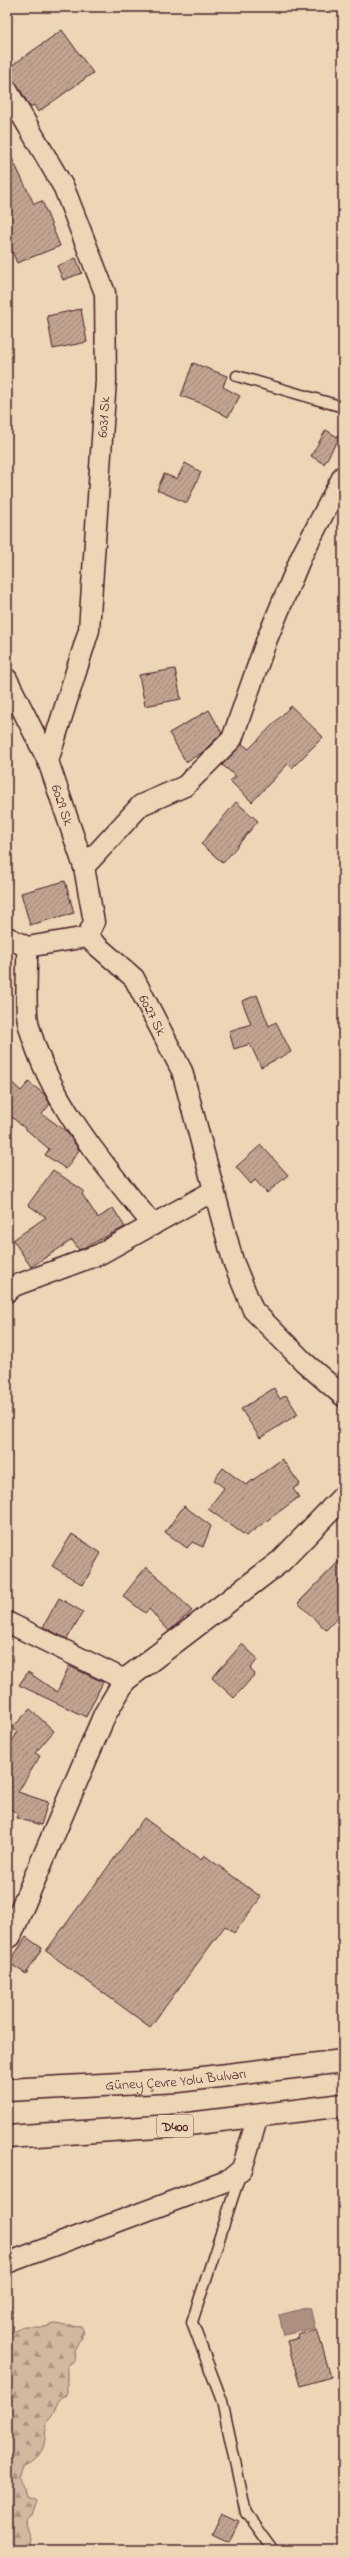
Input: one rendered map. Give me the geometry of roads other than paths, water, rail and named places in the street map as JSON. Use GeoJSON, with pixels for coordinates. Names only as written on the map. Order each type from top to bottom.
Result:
{"type":"FeatureCollection","features":[{"type":"Feature","properties":{"kind":"main road"},"geometry":{"type":"LineString","coordinates":[[7,1935],[10,1936],[105,1714],[125,1680],[281,1561],[343,1497]]}},
{"type":"Feature","properties":{"kind":"main road","name":"Güney Çevre Yolu Bulvarı"},"geometry":{"type":"LineString","coordinates":[[7,2090],[178,2081],[343,2061]]}},
{"type":"Feature","properties":{"kind":"main road","name":"D400"},"geometry":{"type":"LineString","coordinates":[[7,2137],[172,2126],[343,2105]]}},
{"type":"Feature","properties":{"kind":"street","name":"6031 Sk"},"geometry":{"type":"LineString","coordinates":[[7,90],[64,188],[105,293],[106,380],[89,630],[48,761]]}},
{"type":"Feature","properties":{"kind":"street"},"geometry":{"type":"LineString","coordinates":[[84,867],[141,805],[185,786],[232,738],[267,639],[302,555],[343,476]]}},
{"type":"Feature","properties":{"kind":"street","name":"6029 Sk"},"geometry":{"type":"LineString","coordinates":[[7,679],[48,761],[84,867],[94,922],[88,937]]}},
{"type":"Feature","properties":{"kind":"street"},"geometry":{"type":"LineString","coordinates":[[7,937],[27,947],[88,937]]}},
{"type":"Feature","properties":{"kind":"street","name":"6027 Sk"},"geometry":{"type":"LineString","coordinates":[[88,937],[134,978],[182,1071],[233,1261],[253,1310],[304,1362],[343,1396]]}},
{"type":"Feature","properties":{"kind":"street"},"geometry":{"type":"LineString","coordinates":[[27,947],[28,1024],[47,1076],[101,1161],[153,1225]]}},
{"type":"Feature","properties":{"kind":"street"},"geometry":{"type":"LineString","coordinates":[[7,1292],[14,1286],[100,1254],[213,1191]]}},
{"type":"Feature","properties":{"kind":"street"},"geometry":{"type":"LineString","coordinates":[[7,1622],[125,1680]]}},
{"type":"Feature","properties":{"kind":"street"},"geometry":{"type":"LineString","coordinates":[[7,2263],[229,2180],[242,2169],[258,2116]]}},
{"type":"Feature","properties":{"kind":"lane"},"geometry":{"type":"LineString","coordinates":[[237,376],[343,407]]}},
{"type":"Feature","properties":{"kind":"lane"},"geometry":{"type":"LineString","coordinates":[[242,2169],[192,2322],[222,2401],[246,2514],[273,2550]]}}]}
